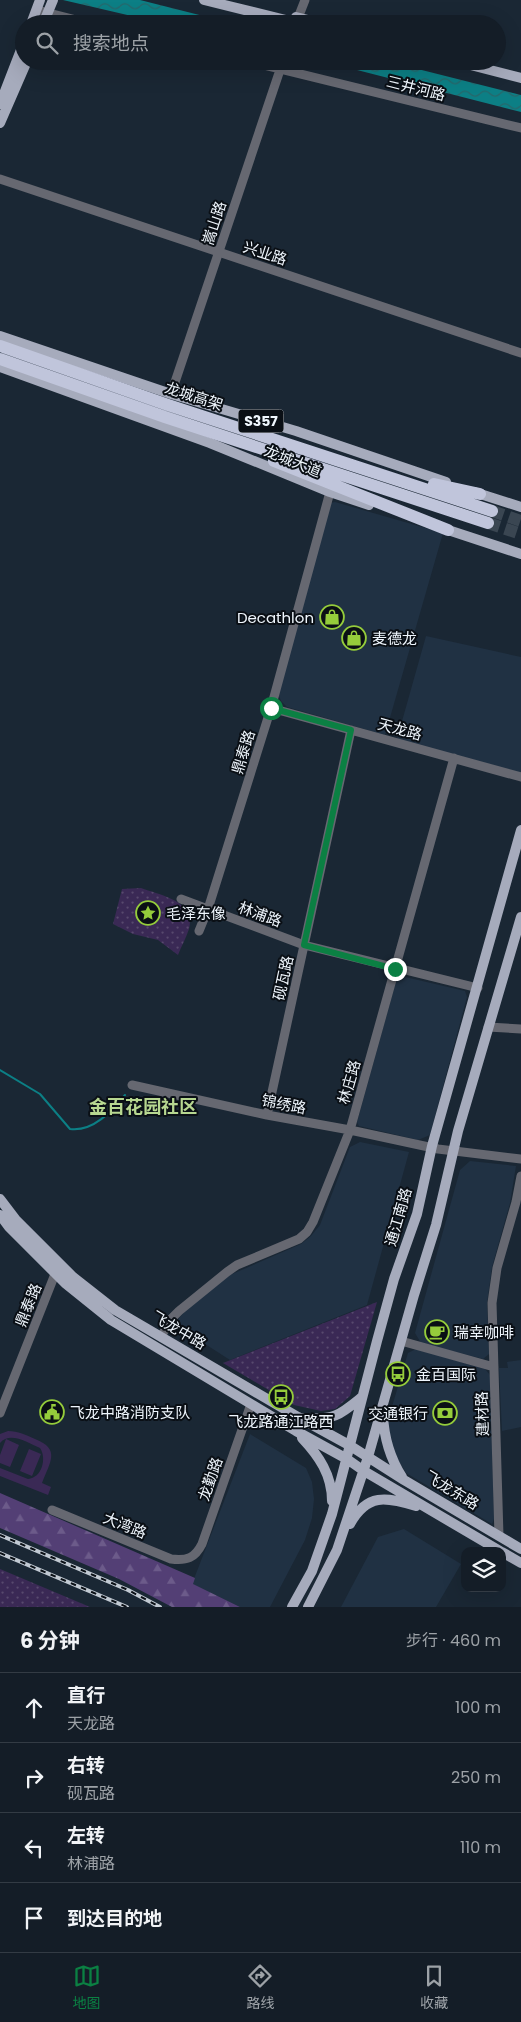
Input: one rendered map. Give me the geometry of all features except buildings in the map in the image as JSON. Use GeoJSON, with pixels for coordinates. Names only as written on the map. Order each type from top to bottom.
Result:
{"type":"FeatureCollection","features":[{"type":"Feature","properties":{"kind":"highway","name":"龙城高架"},"geometry":{"type":"LineString","coordinates":[[0,346],[168,405],[488,524]]}},
{"type":"Feature","properties":{"kind":"highway","name":"龙城高架"},"geometry":{"type":"LineString","coordinates":[[0,359],[168,405],[492,511]]}},
{"type":"Feature","properties":{"kind":"highway"},"geometry":{"type":"LineString","coordinates":[[168,405],[285,437],[437,485],[480,494]]}},
{"type":"Feature","properties":{"kind":"highway"},"geometry":{"type":"LineString","coordinates":[[168,405],[448,530]]}},
{"type":"Feature","properties":{"kind":"main road"},"geometry":{"type":"LineString","coordinates":[[47,13],[52,0]]}},
{"type":"Feature","properties":{"kind":"main road"},"geometry":{"type":"LineString","coordinates":[[204,0],[268,15]]}},
{"type":"Feature","properties":{"kind":"main road"},"geometry":{"type":"LineString","coordinates":[[228,0],[276,15]]}},
{"type":"Feature","properties":{"kind":"main road"},"geometry":{"type":"LineString","coordinates":[[0,104],[15,65]]}},
{"type":"Feature","properties":{"kind":"main road"},"geometry":{"type":"LineString","coordinates":[[506,69],[521,73]]}},
{"type":"Feature","properties":{"kind":"main road"},"geometry":{"type":"LineString","coordinates":[[0,123],[23,70]]}},
{"type":"Feature","properties":{"kind":"main road"},"geometry":{"type":"LineString","coordinates":[[490,70],[521,78]]}},
{"type":"Feature","properties":{"kind":"main road"},"geometry":{"type":"LineString","coordinates":[[0,336],[168,405]]}},
{"type":"Feature","properties":{"kind":"main road","name":"龙城大道"},"geometry":{"type":"LineString","coordinates":[[0,367],[210,443],[330,492],[521,556]]}},
{"type":"Feature","properties":{"kind":"main road"},"geometry":{"type":"LineString","coordinates":[[480,494],[521,507]]}},
{"type":"Feature","properties":{"kind":"main road","name":"通江南路"},"geometry":{"type":"LineString","coordinates":[[292,1607],[312,1570],[332,1514],[394,1279],[417,1214],[432,1146],[521,830]]}},
{"type":"Feature","properties":{"kind":"main road"},"geometry":{"type":"LineString","coordinates":[[337,1550],[364,1471],[436,1225],[453,1149],[521,917]]}},
{"type":"Feature","properties":{"kind":"main road","name":"飞龙中路"},"geometry":{"type":"LineString","coordinates":[[0,1199],[16,1220],[73,1277],[115,1310],[298,1417],[349,1444],[368,1457]]}},
{"type":"Feature","properties":{"kind":"main road","name":"飞龙中路"},"geometry":{"type":"LineString","coordinates":[[0,1215],[9,1227],[56,1273],[111,1320],[296,1432],[347,1459],[364,1471]]}},
{"type":"Feature","properties":{"kind":"main road"},"geometry":{"type":"LineString","coordinates":[[298,1417],[319,1420],[340,1415],[362,1397]]}},
{"type":"Feature","properties":{"kind":"main road"},"geometry":{"type":"LineString","coordinates":[[383,1406],[384,1435],[391,1457],[404,1480]]}},
{"type":"Feature","properties":{"kind":"main road"},"geometry":{"type":"LineString","coordinates":[[296,1432],[309,1445],[324,1466],[330,1480],[332,1514]]}},
{"type":"Feature","properties":{"kind":"main road","name":"飞龙东路"},"geometry":{"type":"LineString","coordinates":[[368,1457],[521,1549]]}},
{"type":"Feature","properties":{"kind":"main road","name":"飞龙东路"},"geometry":{"type":"LineString","coordinates":[[364,1471],[494,1547]]}},
{"type":"Feature","properties":{"kind":"main road"},"geometry":{"type":"LineString","coordinates":[[308,1607],[354,1517],[370,1502],[379,1498],[388,1499],[434,1512]]}},
{"type":"Feature","properties":{"kind":"main road","name":"飞龙东路"},"geometry":{"type":"LineString","coordinates":[[506,1554],[521,1563]]}},
{"type":"Feature","properties":{"kind":"street"},"geometry":{"type":"LineString","coordinates":[[300,15],[305,0]]}},
{"type":"Feature","properties":{"kind":"street"},"geometry":{"type":"LineString","coordinates":[[38,5],[47,13],[55,15]]}},
{"type":"Feature","properties":{"kind":"street","name":"嵩山路"},"geometry":{"type":"LineString","coordinates":[[168,405],[279,70]]}},
{"type":"Feature","properties":{"kind":"street","name":"三井河路"},"geometry":{"type":"LineString","coordinates":[[300,70],[521,128]]}},
{"type":"Feature","properties":{"kind":"street","name":"兴业路"},"geometry":{"type":"LineString","coordinates":[[0,179],[521,353]]}},
{"type":"Feature","properties":{"kind":"street","name":"鼎泰路"},"geometry":{"type":"LineString","coordinates":[[199,931],[208,910],[271,708],[330,492]]}},
{"type":"Feature","properties":{"kind":"street","name":"天龙路"},"geometry":{"type":"LineString","coordinates":[[271,708],[521,777]]}},
{"type":"Feature","properties":{"kind":"street","name":"砚瓦路"},"geometry":{"type":"LineString","coordinates":[[267,1115],[351,730]]}},
{"type":"Feature","properties":{"kind":"street","name":"林庄路"},"geometry":{"type":"LineString","coordinates":[[161,1337],[170,1320],[178,1311],[227,1272],[237,1265],[298,1239],[307,1232],[313,1222],[350,1130],[454,758]]}},
{"type":"Feature","properties":{"kind":"street","name":"林浦路"},"geometry":{"type":"LineString","coordinates":[[181,899],[304,945],[478,988]]}},
{"type":"Feature","properties":{"kind":"street"},"geometry":{"type":"LineString","coordinates":[[488,1027],[521,1029]]}},
{"type":"Feature","properties":{"kind":"street","name":"锦绣路"},"geometry":{"type":"LineString","coordinates":[[132,1085],[267,1115],[432,1146],[521,1159]]}},
{"type":"Feature","properties":{"kind":"street","name":"锦绣路"},"geometry":{"type":"LineString","coordinates":[[453,1149],[521,1154]]}},
{"type":"Feature","properties":{"kind":"street","name":"建材路"},"geometry":{"type":"LineString","coordinates":[[499,1536],[492,1303],[497,1268],[516,1202],[521,1176]]}},
{"type":"Feature","properties":{"kind":"street","name":"鼎泰路"},"geometry":{"type":"LineString","coordinates":[[0,1413],[60,1262]]}},
{"type":"Feature","properties":{"kind":"street"},"geometry":{"type":"LineString","coordinates":[[401,1341],[494,1367]]}},
{"type":"Feature","properties":{"kind":"street","name":"龙勤路"},"geometry":{"type":"LineString","coordinates":[[190,1559],[197,1554],[202,1544],[251,1404]]}},
{"type":"Feature","properties":{"kind":"street","name":"大湾路"},"geometry":{"type":"LineString","coordinates":[[52,1510],[171,1559],[190,1559]]}},
{"type":"Feature","properties":{"kind":"shaded area","name":"麦德龙"},"geometry":{"type":"Polygon","coordinates":[[[335,502],[443,533],[385,735],[287,707],[281,701],[277,691],[330,503],[335,502]]]}},
{"type":"Feature","properties":{"kind":"shaded area"},"geometry":{"type":"Polygon","coordinates":[[[426,636],[521,657],[521,773],[397,739],[426,636]]]}},
{"type":"Feature","properties":{"kind":"shaded area"},"geometry":{"type":"Polygon","coordinates":[[[141,888],[175,901],[187,912],[190,919],[189,929],[178,955],[158,940],[133,934],[113,924],[122,889],[141,888]]]}},
{"type":"Feature","properties":{"kind":"shaded area"},"geometry":{"type":"Polygon","coordinates":[[[401,976],[465,991],[467,997],[430,1135],[418,1140],[359,1126],[357,1122],[397,978],[401,976]]]}},
{"type":"Feature","properties":{"kind":"shaded area"},"geometry":{"type":"Polygon","coordinates":[[[360,1142],[409,1152],[367,1305],[230,1360],[174,1324],[187,1309],[230,1275],[301,1244],[311,1236],[320,1225],[350,1147],[360,1142]]]}},
{"type":"Feature","properties":{"kind":"shaded area"},"geometry":{"type":"Polygon","coordinates":[[[470,1161],[516,1166],[510,1203],[492,1267],[487,1303],[489,1354],[483,1359],[421,1343],[415,1333],[460,1170],[470,1161]]]}},
{"type":"Feature","properties":{"kind":"shaded area"},"geometry":{"type":"Polygon","coordinates":[[[377,1302],[350,1396],[335,1409],[321,1411],[294,1405],[223,1363],[377,1302]]]}},
{"type":"Feature","properties":{"kind":"shaded area"},"geometry":{"type":"Polygon","coordinates":[[[416,1349],[485,1369],[490,1375],[494,1519],[492,1524],[406,1473],[394,1453],[388,1432],[388,1420],[408,1353],[416,1349]]]}},
{"type":"Feature","properties":{"kind":"shaded area"},"geometry":{"type":"Polygon","coordinates":[[[521,1360],[521,1427],[502,1431],[499,1368],[508,1368],[507,1362],[521,1360]]]}},
{"type":"Feature","properties":{"kind":"shaded area"},"geometry":{"type":"Polygon","coordinates":[[[8,1431],[25,1435],[48,1447],[51,1457],[42,1483],[51,1487],[48,1495],[0,1476],[0,1468],[28,1479],[33,1478],[40,1471],[43,1462],[40,1448],[30,1443],[9,1438],[0,1443],[0,1434],[8,1431]]]}},
{"type":"Feature","properties":{"kind":"shaded area"},"geometry":{"type":"Polygon","coordinates":[[[250,1434],[306,1468],[312,1482],[314,1499],[312,1518],[305,1540],[270,1607],[240,1607],[192,1584],[250,1434]]]}},
{"type":"Feature","properties":{"kind":"shaded area"},"geometry":{"type":"Polygon","coordinates":[[[6,1439],[19,1445],[10,1467],[0,1463],[0,1455],[6,1439]]]}},
{"type":"Feature","properties":{"kind":"shaded area"},"geometry":{"type":"Polygon","coordinates":[[[29,1449],[41,1454],[32,1476],[20,1471],[29,1449]]]}},
{"type":"Feature","properties":{"kind":"shaded area"},"geometry":{"type":"Polygon","coordinates":[[[404,1529],[461,1564],[436,1607],[341,1607],[378,1537],[404,1529]]]}},
{"type":"Feature","properties":{"kind":"shaded area"},"geometry":{"type":"Polygon","coordinates":[[[0,1569],[90,1607],[0,1607],[0,1569]]]}},
{"type":"Feature","properties":{"kind":"green space"},"geometry":{"type":"Polygon","coordinates":[[[0,1493],[195,1578],[193,1584],[240,1607],[172,1607],[119,1579],[0,1528],[0,1493]]]}},
{"type":"Feature","properties":{"kind":"water"},"geometry":{"type":"Polygon","coordinates":[[[63,0],[140,0],[199,15],[127,15],[63,0]]]}},
{"type":"Feature","properties":{"kind":"water"},"geometry":{"type":"Polygon","coordinates":[[[357,70],[422,70],[521,95],[521,112],[357,70]]]}},
{"type":"Feature","properties":{"kind":"waterway"},"geometry":{"type":"LineString","coordinates":[[0,1070],[40,1094],[70,1129],[78,1129],[94,1124],[108,1114],[125,1095]]}},
{"type":"Feature","properties":{"kind":"tunnel"},"geometry":{"type":"LineString","coordinates":[[492,511],[521,521]]}},
{"type":"Feature","properties":{"kind":"tunnel"},"geometry":{"type":"LineString","coordinates":[[488,523],[521,534]]}},
{"type":"Feature","properties":{"kind":"railway"},"geometry":{"type":"LineString","coordinates":[[0,1535],[128,1590],[160,1607]]}},
{"type":"Feature","properties":{"kind":"railway"},"geometry":{"type":"LineString","coordinates":[[0,1553],[127,1607]]}},
{"type":"Feature","properties":{"kind":"place","name":"Decathlon"},"geometry":{"type":"Point","coordinates":[332,617]}},
{"type":"Feature","properties":{"kind":"place","name":"麦德龙"},"geometry":{"type":"Point","coordinates":[354,638]}},
{"type":"Feature","properties":{"kind":"place","name":"毛泽东像"},"geometry":{"type":"Point","coordinates":[148,913]}},
{"type":"Feature","properties":{"kind":"place","name":"瑞幸咖啡"},"geometry":{"type":"Point","coordinates":[437,1332]}},
{"type":"Feature","properties":{"kind":"place","name":"金百国际"},"geometry":{"type":"Point","coordinates":[398,1374]}},
{"type":"Feature","properties":{"kind":"place","name":"飞龙路通江路西"},"geometry":{"type":"Point","coordinates":[281,1397]}},
{"type":"Feature","properties":{"kind":"place","name":"飞龙中路消防支队"},"geometry":{"type":"Point","coordinates":[52,1412]}},
{"type":"Feature","properties":{"kind":"place","name":"交通银行"},"geometry":{"type":"Point","coordinates":[445,1413]}},
{"type":"Feature","properties":{"kind":"district","name":"金百花园社区"},"geometry":{"type":"Point","coordinates":[143,1106]}},
{"type":"Feature","properties":{"kind":"route"},"geometry":{"type":"LineString","coordinates":[[271,708],[351,730],[304,945],[395,969]]}}]}
